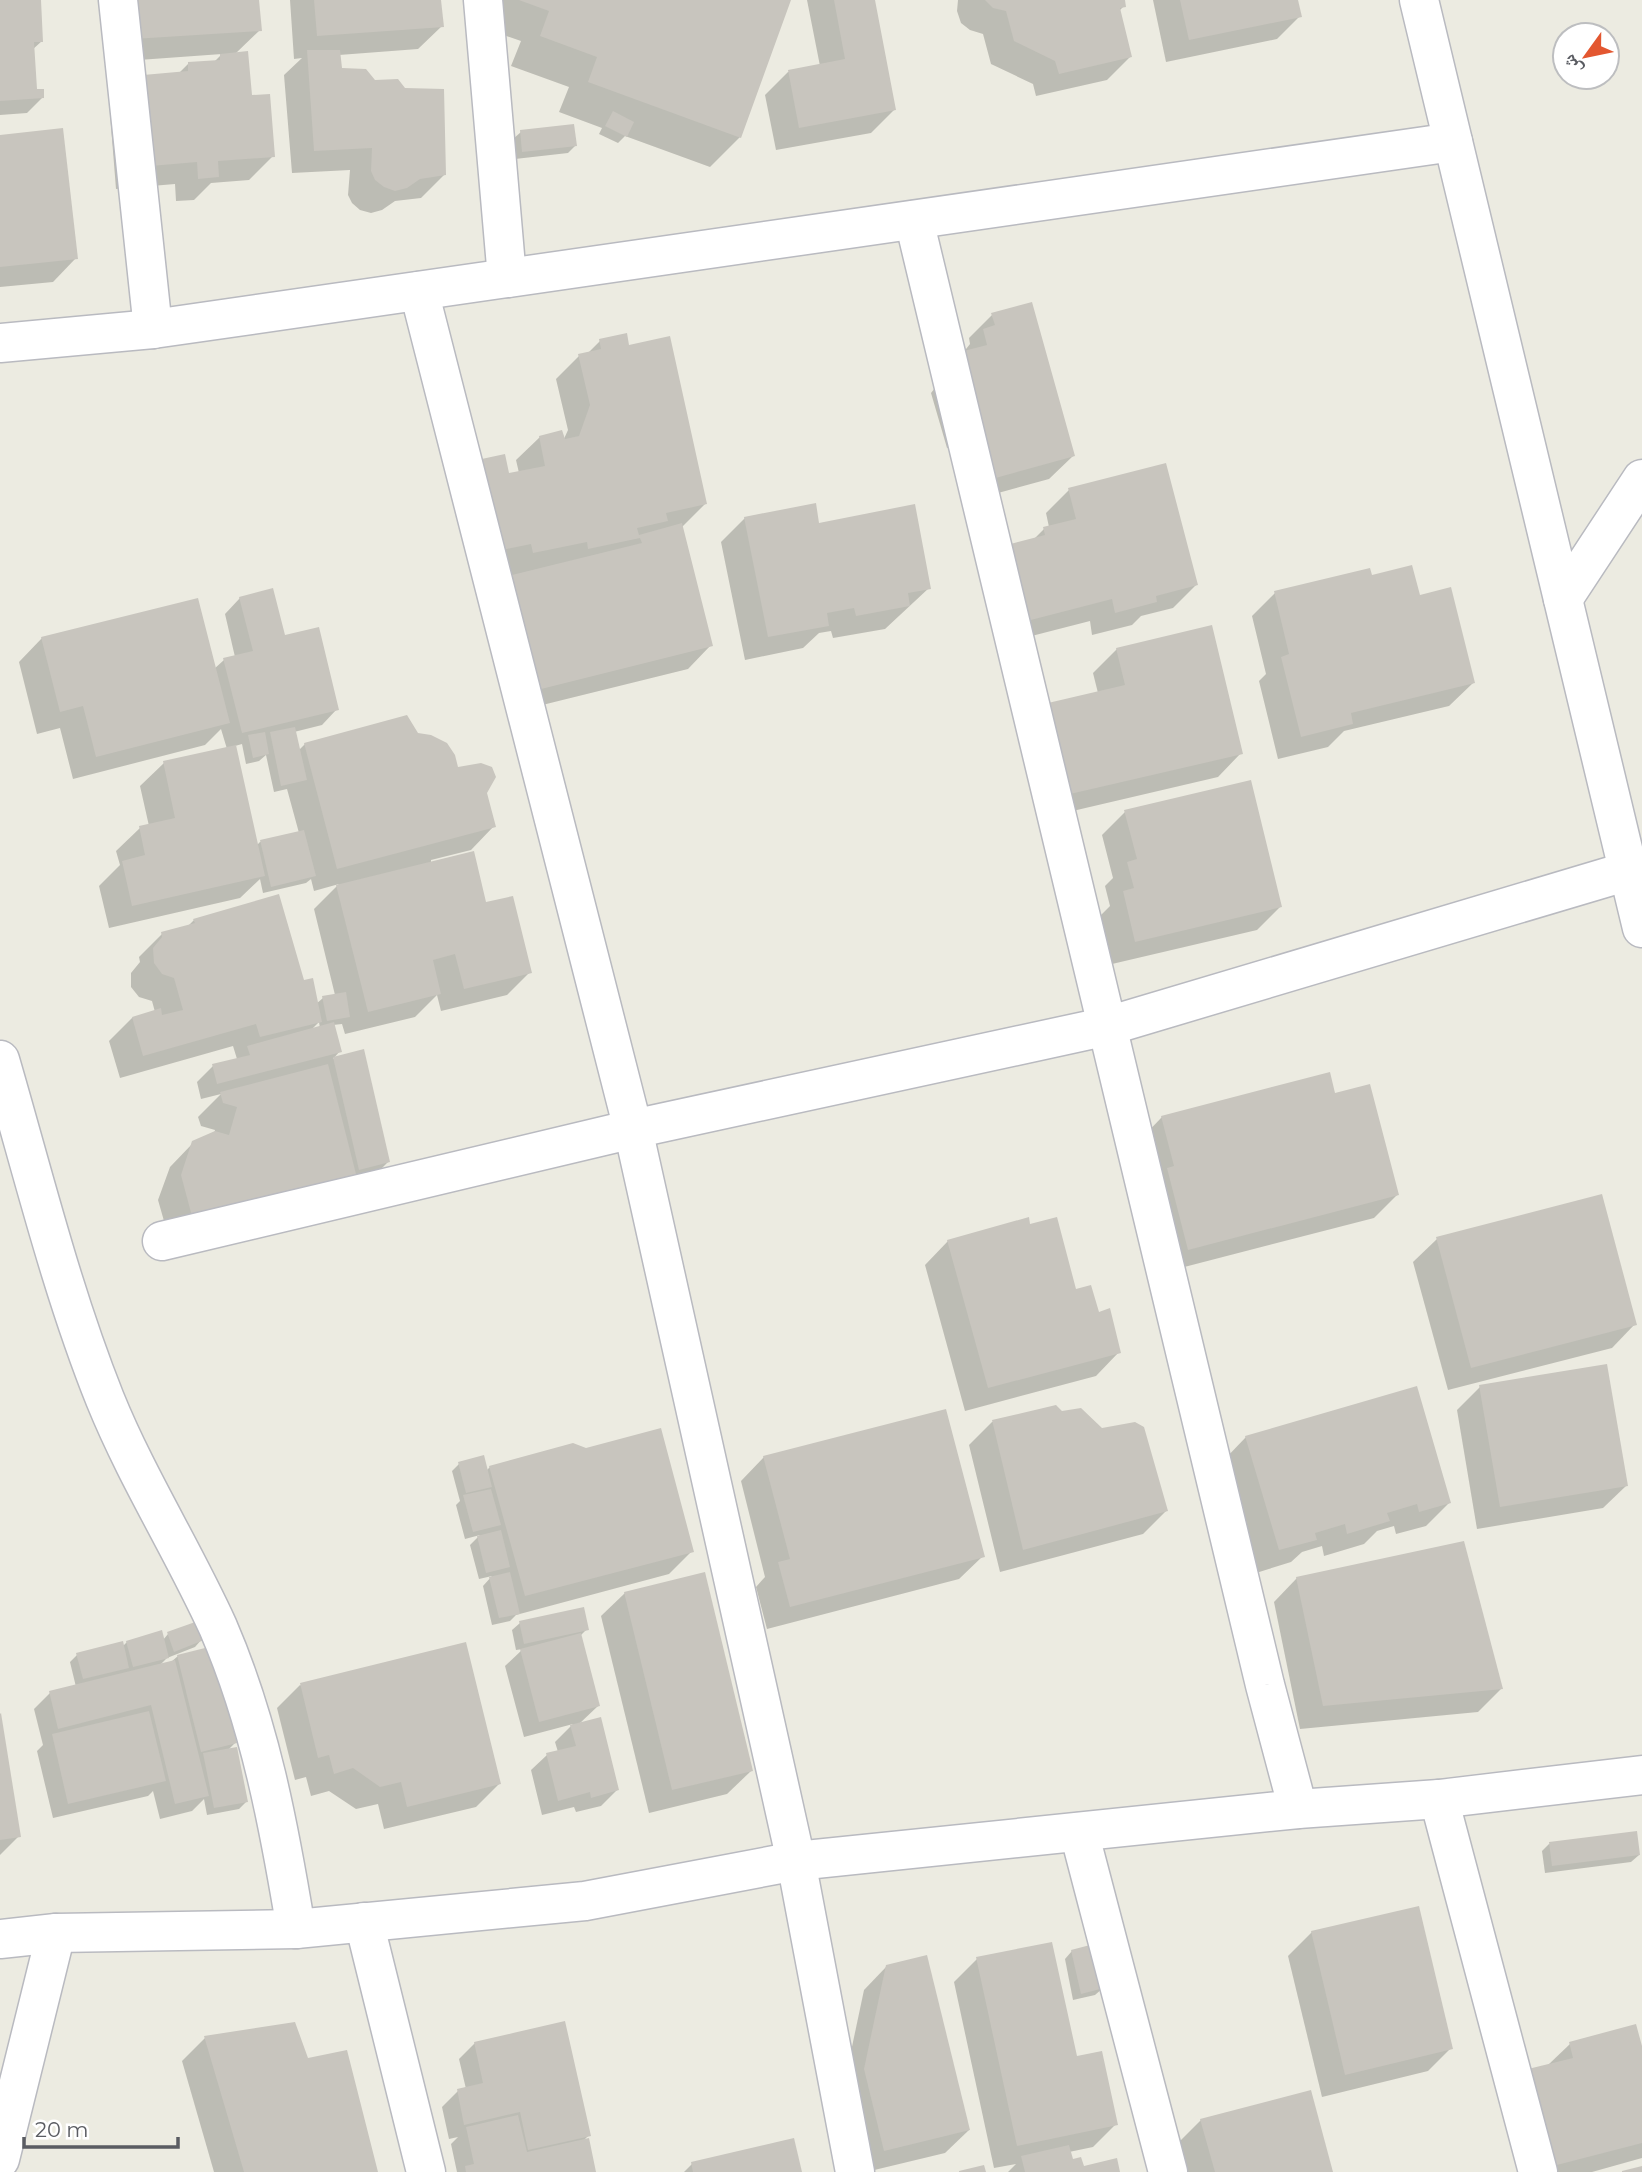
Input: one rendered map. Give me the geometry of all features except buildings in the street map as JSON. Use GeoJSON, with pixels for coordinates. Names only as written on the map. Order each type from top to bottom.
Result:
{"type":"FeatureCollection","features":[{"type":"Feature","properties":{"kind":"street"},"geometry":{"type":"LineString","coordinates":[[118,0],[153,329]]}},
{"type":"Feature","properties":{"kind":"street"},"geometry":{"type":"LineString","coordinates":[[483,0],[507,278]]}},
{"type":"Feature","properties":{"kind":"street"},"geometry":{"type":"LineString","coordinates":[[1419,0],[1642,928]]}},
{"type":"Feature","properties":{"kind":"street"},"geometry":{"type":"LineString","coordinates":[[0,342],[153,329],[1453,142]]}},
{"type":"Feature","properties":{"kind":"street"},"geometry":{"type":"LineString","coordinates":[[914,220],[1258,1658],[1298,1809]]}},
{"type":"Feature","properties":{"kind":"street"},"geometry":{"type":"LineString","coordinates":[[419,291],[633,1129],[796,1861],[855,2172]]}},
{"type":"Feature","properties":{"kind":"street"},"geometry":{"type":"LineString","coordinates":[[1563,599],[1642,479]]}},
{"type":"Feature","properties":{"kind":"street"},"geometry":{"type":"LineString","coordinates":[[162,1241],[633,1129],[1108,1026],[1628,871]]}},
{"type":"Feature","properties":{"kind":"street"},"geometry":{"type":"LineString","coordinates":[[0,1060],[88,1354],[131,1457],[217,1626],[246,1698],[272,1801],[296,1929]]}},
{"type":"Feature","properties":{"kind":"street"},"geometry":{"type":"LineString","coordinates":[[0,1939],[56,1933],[296,1929],[585,1901],[796,1861],[1298,1809],[1439,1799],[1642,1775]]}},
{"type":"Feature","properties":{"kind":"street"},"geometry":{"type":"LineString","coordinates":[[1439,1799],[1538,2172]]}},
{"type":"Feature","properties":{"kind":"street"},"geometry":{"type":"LineString","coordinates":[[1079,1832],[1168,2172]]}},
{"type":"Feature","properties":{"kind":"street"},"geometry":{"type":"LineString","coordinates":[[365,1922],[426,2172]]}},
{"type":"Feature","properties":{"kind":"street"},"geometry":{"type":"LineString","coordinates":[[0,2159],[56,1933]]}}]}
